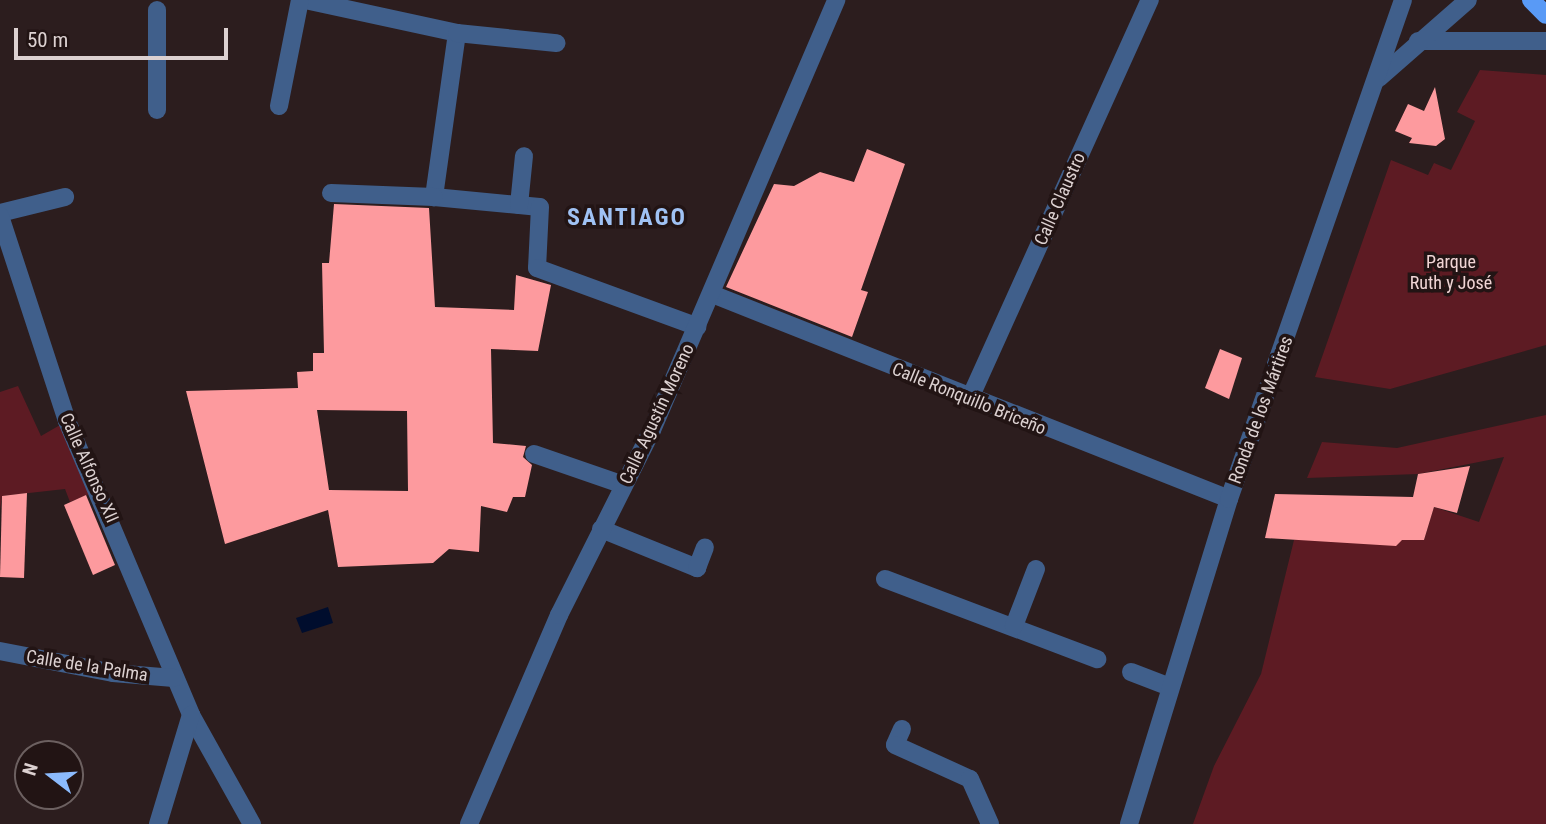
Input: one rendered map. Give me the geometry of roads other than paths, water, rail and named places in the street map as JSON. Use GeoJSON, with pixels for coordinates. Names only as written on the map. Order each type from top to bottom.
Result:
{"type":"FeatureCollection","features":[{"type":"Feature","properties":{"kind":"main road"},"geometry":{"type":"LineString","coordinates":[[1531,0],[1546,15]]}},
{"type":"Feature","properties":{"kind":"street"},"geometry":{"type":"LineString","coordinates":[[279,106],[302,0],[457,33],[556,43]]}},
{"type":"Feature","properties":{"kind":"street","name":"Calle Agustín Moreno"},"geometry":{"type":"LineString","coordinates":[[469,824],[601,529],[698,327],[836,0]]}},
{"type":"Feature","properties":{"kind":"street","name":"Calle Claustro"},"geometry":{"type":"LineString","coordinates":[[970,398],[1150,0]]}},
{"type":"Feature","properties":{"kind":"street","name":"Ronda de los Mártires"},"geometry":{"type":"LineString","coordinates":[[1129,824],[1167,686],[1229,499],[1403,0]]}},
{"type":"Feature","properties":{"kind":"street"},"geometry":{"type":"LineString","coordinates":[[1367,97],[1412,44],[1468,0]]}},
{"type":"Feature","properties":{"kind":"street"},"geometry":{"type":"LineString","coordinates":[[157,10],[157,110]]}},
{"type":"Feature","properties":{"kind":"street"},"geometry":{"type":"LineString","coordinates":[[434,197],[457,33]]}},
{"type":"Feature","properties":{"kind":"street"},"geometry":{"type":"LineString","coordinates":[[1412,44],[1431,38],[1546,41]]}},
{"type":"Feature","properties":{"kind":"street"},"geometry":{"type":"LineString","coordinates":[[519,205],[524,156]]}},
{"type":"Feature","properties":{"kind":"street"},"geometry":{"type":"LineString","coordinates":[[331,193],[434,197],[540,207],[537,268],[698,327]]}},
{"type":"Feature","properties":{"kind":"street"},"geometry":{"type":"LineString","coordinates":[[0,214],[65,197]]}},
{"type":"Feature","properties":{"kind":"street","name":"Calle Alfonso XII"},"geometry":{"type":"LineString","coordinates":[[0,214],[5,250],[67,421],[137,577],[174,678],[191,715],[252,824]]}},
{"type":"Feature","properties":{"kind":"street","name":"Calle Ronquillo Briceño"},"geometry":{"type":"LineString","coordinates":[[712,294],[1229,499]]}},
{"type":"Feature","properties":{"kind":"street"},"geometry":{"type":"LineString","coordinates":[[534,454],[624,485]]}},
{"type":"Feature","properties":{"kind":"street"},"geometry":{"type":"LineString","coordinates":[[601,529],[697,568],[705,547]]}},
{"type":"Feature","properties":{"kind":"street"},"geometry":{"type":"LineString","coordinates":[[1014,626],[1036,569]]}},
{"type":"Feature","properties":{"kind":"street"},"geometry":{"type":"LineString","coordinates":[[885,579],[1097,659]]}},
{"type":"Feature","properties":{"kind":"street","name":"Calle de la Palma"},"geometry":{"type":"LineString","coordinates":[[0,651],[113,673],[174,678]]}},
{"type":"Feature","properties":{"kind":"street"},"geometry":{"type":"LineString","coordinates":[[1131,672],[1167,686]]}},
{"type":"Feature","properties":{"kind":"street"},"geometry":{"type":"LineString","coordinates":[[158,824],[191,715]]}},
{"type":"Feature","properties":{"kind":"street"},"geometry":{"type":"LineString","coordinates":[[902,729],[895,745],[970,779],[990,824]]}},
{"type":"Feature","properties":{"kind":"water"},"geometry":{"type":"Polygon","coordinates":[[[328,607],[333,623],[302,633],[296,618],[328,607]]]}},
{"type":"Feature","properties":{"kind":"district","name":"SANTIAGO"},"geometry":{"type":"Point","coordinates":[627,218]}},
{"type":"Feature","properties":{"kind":"park label","name":"Parque Ruth y José"},"geometry":{"type":"Point","coordinates":[1451,273]}}]}
